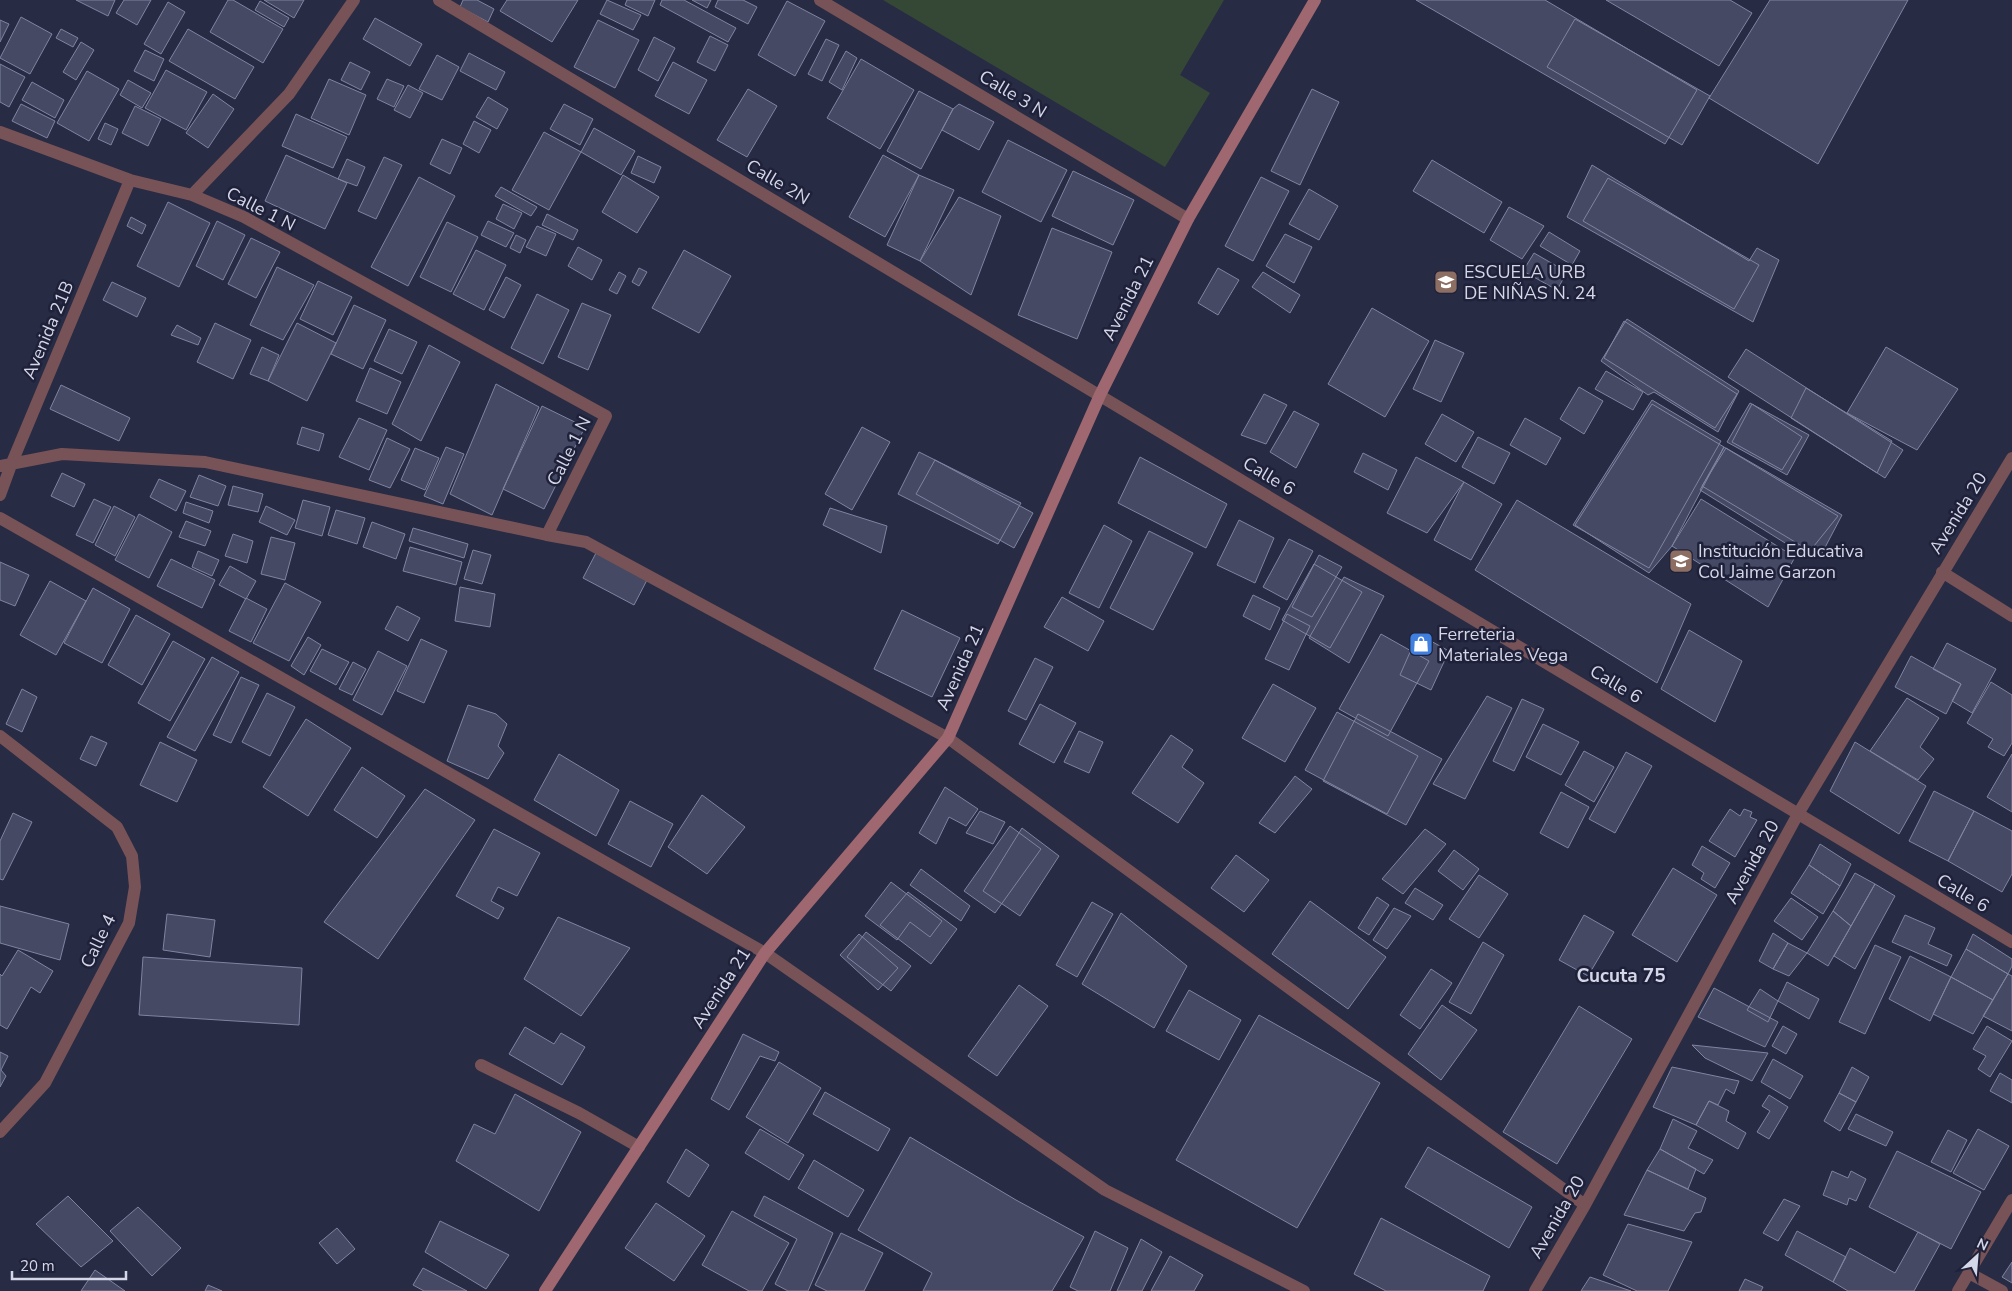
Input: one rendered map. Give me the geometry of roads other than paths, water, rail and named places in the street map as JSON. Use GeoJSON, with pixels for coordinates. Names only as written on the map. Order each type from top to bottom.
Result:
{"type":"FeatureCollection","features":[{"type":"Feature","properties":{"kind":"main road","name":"Avenida 21"},"geometry":{"type":"LineString","coordinates":[[545,1291],[765,953],[948,738],[1100,395],[1188,219],[1315,0]]}},
{"type":"Feature","properties":{"kind":"street"},"geometry":{"type":"LineString","coordinates":[[192,195],[288,94],[354,0]]}},
{"type":"Feature","properties":{"kind":"street","name":"Calle 2N"},"geometry":{"type":"LineString","coordinates":[[439,0],[1100,395]]}},
{"type":"Feature","properties":{"kind":"street","name":"Calle 3 N"},"geometry":{"type":"LineString","coordinates":[[820,0],[1188,219]]}},
{"type":"Feature","properties":{"kind":"street","name":"Calle 1 N"},"geometry":{"type":"LineString","coordinates":[[0,132],[130,180],[192,195],[244,217],[606,416],[547,535]]}},
{"type":"Feature","properties":{"kind":"street","name":"Avenida 21B"},"geometry":{"type":"LineString","coordinates":[[0,495],[5,466],[130,180]]}},
{"type":"Feature","properties":{"kind":"street","name":"Calle 6"},"geometry":{"type":"LineString","coordinates":[[1100,395],[2012,942]]}},
{"type":"Feature","properties":{"kind":"street"},"geometry":{"type":"LineString","coordinates":[[5,466],[62,454],[204,462],[586,542],[948,738],[1585,1205]]}},
{"type":"Feature","properties":{"kind":"street","name":"Avenida 20"},"geometry":{"type":"LineString","coordinates":[[1535,1291],[1585,1205],[1798,814],[2012,458]]}},
{"type":"Feature","properties":{"kind":"street"},"geometry":{"type":"LineString","coordinates":[[0,518],[765,953],[1104,1190],[1304,1291]]}},
{"type":"Feature","properties":{"kind":"street"},"geometry":{"type":"LineString","coordinates":[[1942,572],[2012,616]]}},
{"type":"Feature","properties":{"kind":"street","name":"Calle 4"},"geometry":{"type":"LineString","coordinates":[[0,736],[117,827],[132,856],[135,887],[129,923],[45,1083],[0,1132]]}},
{"type":"Feature","properties":{"kind":"street"},"geometry":{"type":"LineString","coordinates":[[481,1065],[579,1113],[639,1147]]}},
{"type":"Feature","properties":{"kind":"street"},"geometry":{"type":"LineString","coordinates":[[1958,1291],[2012,1200]]}},
{"type":"Feature","properties":{"kind":"street"},"geometry":{"type":"LineString","coordinates":[[1969,1273],[2002,1291]]}},
{"type":"Feature","properties":{"kind":"place","name":"ESCUELA URB DE NIÑAS N. 24"},"geometry":{"type":"Point","coordinates":[1446,282]}},
{"type":"Feature","properties":{"kind":"place","name":"Institución Educativa Col Jaime Garzon"},"geometry":{"type":"Point","coordinates":[1681,561]}},
{"type":"Feature","properties":{"kind":"place","name":"Ferreteria Materiales Vega"},"geometry":{"type":"Point","coordinates":[1421,644]}},
{"type":"Feature","properties":{"kind":"district","name":"Cucuta 75"},"geometry":{"type":"Point","coordinates":[1621,976]}}]}
